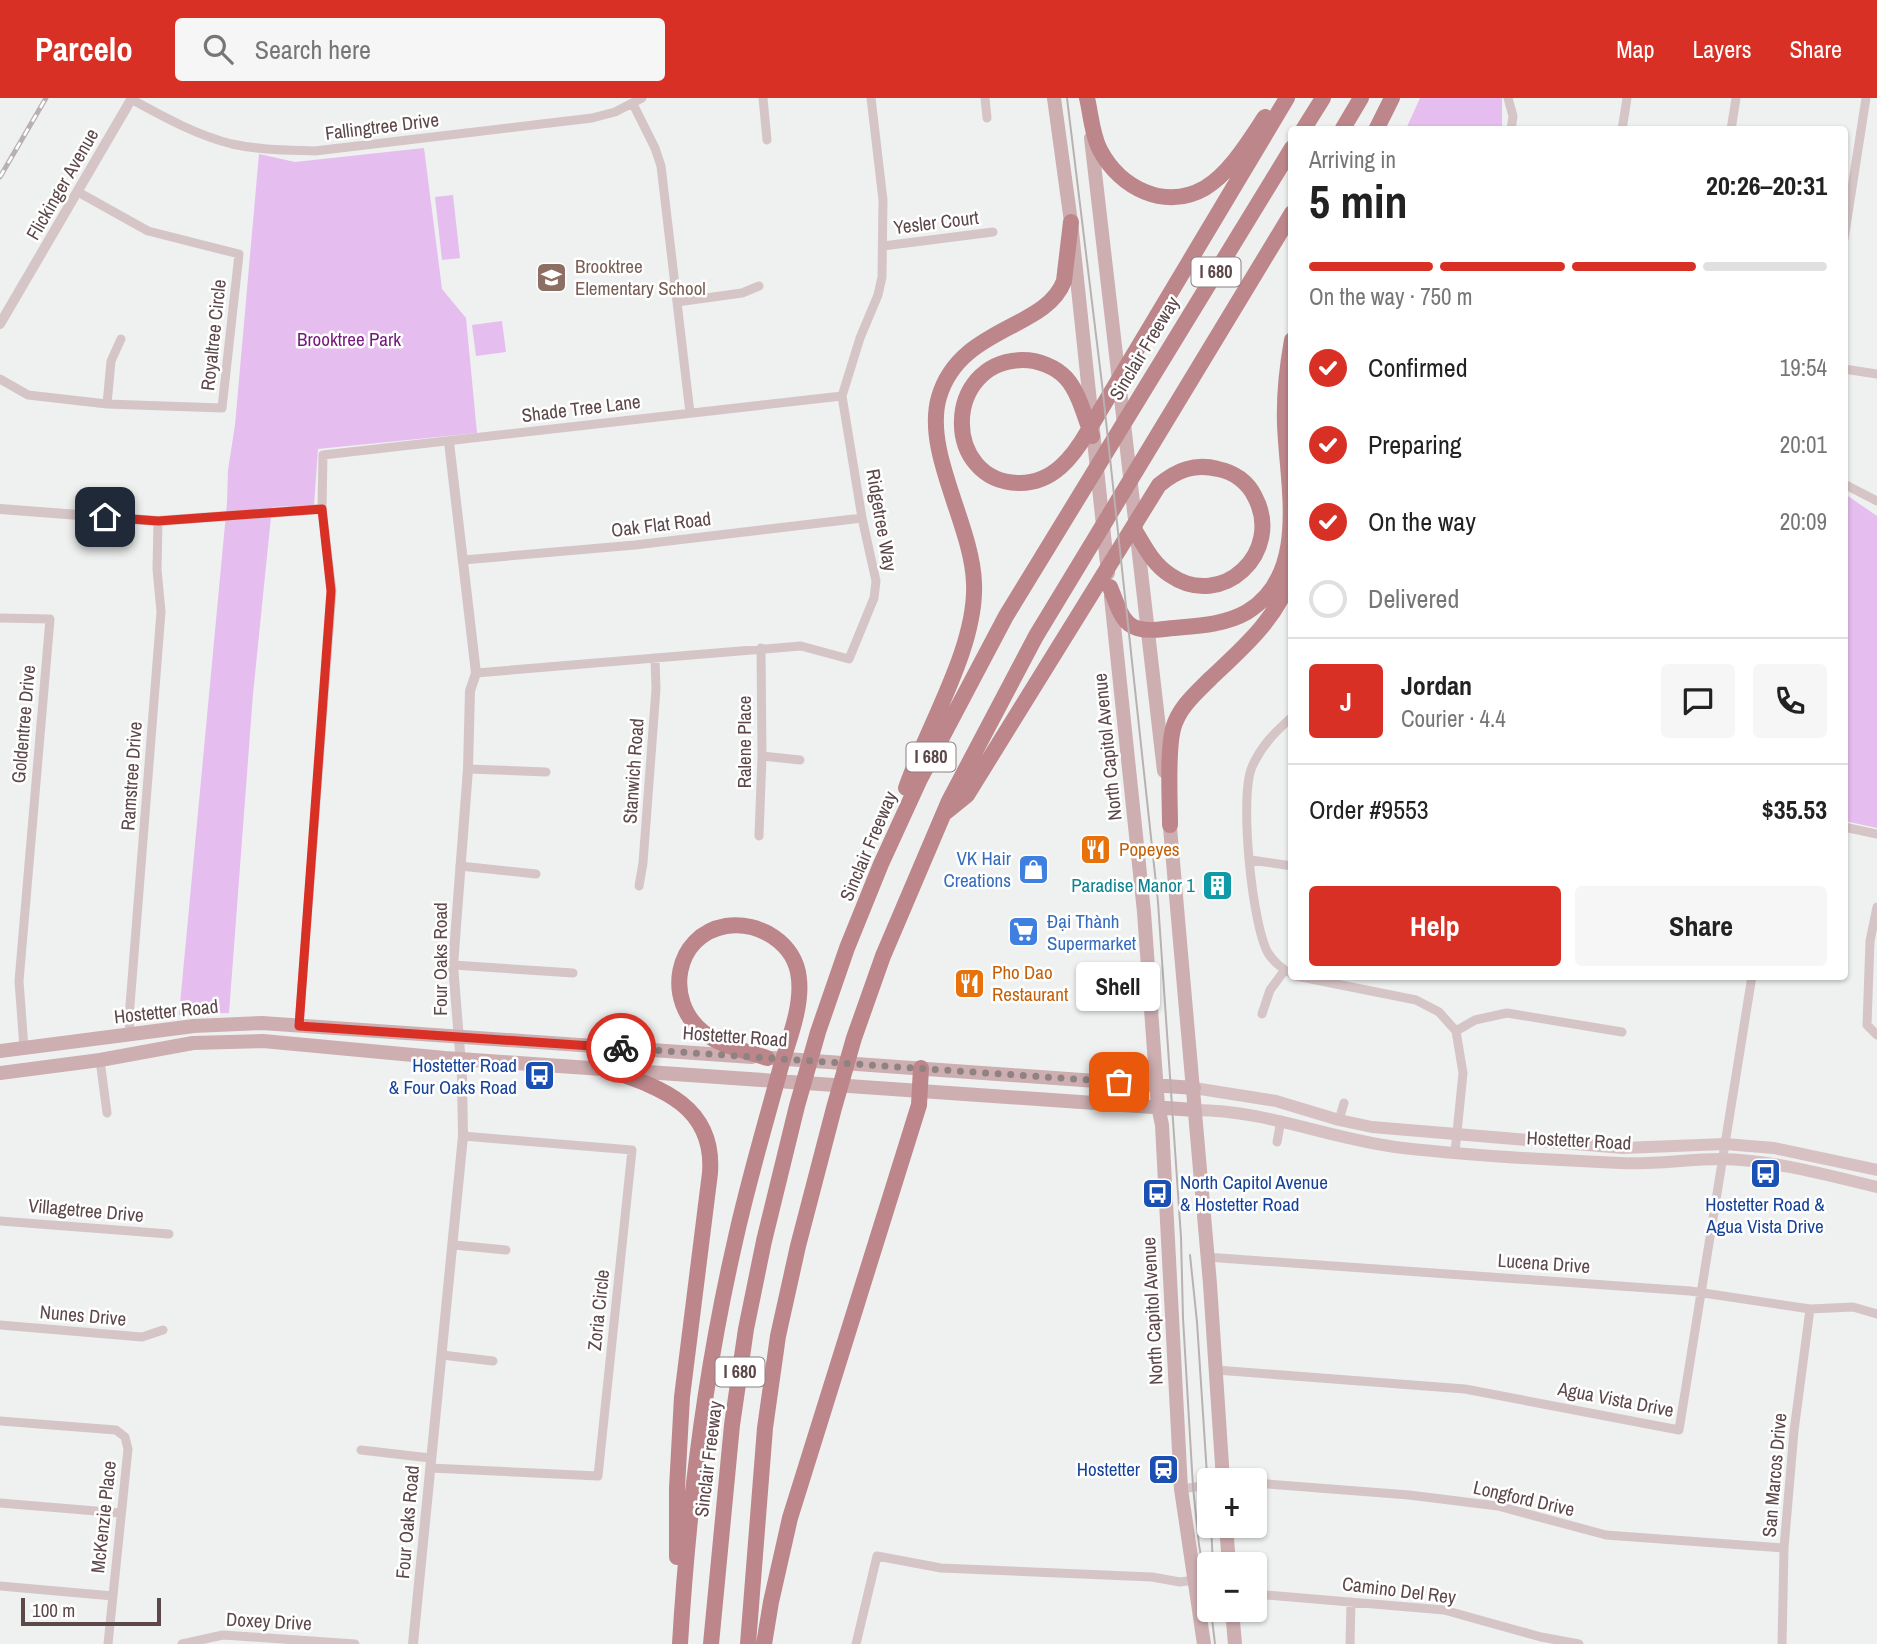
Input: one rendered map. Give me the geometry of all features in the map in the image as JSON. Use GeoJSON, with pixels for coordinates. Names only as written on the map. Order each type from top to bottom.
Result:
{"type":"FeatureCollection","features":[{"type":"Feature","properties":{"kind":"highway"},"geometry":{"type":"LineString","coordinates":[[1087,98],[1097,142],[1114,170],[1131,186],[1155,196],[1167,197],[1192,193],[1216,180],[1278,98]]}},
{"type":"Feature","properties":{"kind":"highway"},"geometry":{"type":"LineString","coordinates":[[1092,436],[1068,379],[1049,366],[1029,360],[1007,362],[987,371],[970,389],[962,409],[962,433],[970,454],[986,471],[1007,481],[1029,482],[1051,474],[1074,453],[1136,351],[1287,98]]}},
{"type":"Feature","properties":{"kind":"highway"},"geometry":{"type":"LineString","coordinates":[[1305,126],[1322,98]]}},
{"type":"Feature","properties":{"kind":"highway"},"geometry":{"type":"LineString","coordinates":[[1344,126],[1361,98]]}},
{"type":"Feature","properties":{"kind":"highway"},"geometry":{"type":"LineString","coordinates":[[1378,126],[1392,98]]}},
{"type":"Feature","properties":{"kind":"highway","name":"Sinclair Freeway"},"geometry":{"type":"LineString","coordinates":[[711,1644],[732,1425],[746,1329],[797,1105],[818,1032],[847,948],[920,779],[1006,616],[1288,155]]}},
{"type":"Feature","properties":{"kind":"highway","name":"I 680"},"geometry":{"type":"LineString","coordinates":[[748,1644],[765,1428],[778,1336],[834,1108],[854,1038],[883,956],[944,814],[1010,683],[1288,220]]}},
{"type":"Feature","properties":{"kind":"highway"},"geometry":{"type":"LineString","coordinates":[[881,864],[914,764],[962,652],[972,610],[974,583],[970,552],[935,429],[940,393],[955,366],[971,350],[1045,306],[1060,290],[1071,222]]}},
{"type":"Feature","properties":{"kind":"highway"},"geometry":{"type":"LineString","coordinates":[[1288,374],[1285,400],[1288,454]]}},
{"type":"Feature","properties":{"kind":"highway"},"geometry":{"type":"LineString","coordinates":[[944,814],[967,795],[1152,494],[1168,477],[1189,468],[1213,467],[1237,476],[1259,504],[1263,530],[1257,552],[1244,570],[1225,582],[1214,585],[1178,581],[1158,566],[1137,534]]}},
{"type":"Feature","properties":{"kind":"highway"},"geometry":{"type":"LineString","coordinates":[[1110,587],[1126,622],[1135,629],[1148,631],[1224,621],[1255,606],[1277,580],[1286,558],[1288,538]]}},
{"type":"Feature","properties":{"kind":"highway"},"geometry":{"type":"LineString","coordinates":[[1170,825],[1172,738],[1176,721],[1193,696],[1262,628],[1278,607],[1288,583]]}},
{"type":"Feature","properties":{"kind":"highway"},"geometry":{"type":"LineString","coordinates":[[678,1644],[693,1489],[716,1333],[734,1243],[790,1034],[797,1004],[799,978],[797,966],[782,944],[762,930],[737,925],[711,932],[692,946],[679,972],[679,992],[686,1012],[703,1032],[712,1038],[767,1058]]}},
{"type":"Feature","properties":{"kind":"highway"},"geometry":{"type":"LineString","coordinates":[[604,1068],[656,1087],[676,1098],[698,1121],[710,1151],[710,1174],[688,1346],[679,1445],[678,1644]]}},
{"type":"Feature","properties":{"kind":"highway"},"geometry":{"type":"LineString","coordinates":[[764,1644],[790,1518],[919,1105],[921,1068]]}},
{"type":"Feature","properties":{"kind":"main road","name":"North Capitol Avenue"},"geometry":{"type":"LineString","coordinates":[[1054,98],[1071,222],[1144,912],[1158,1106],[1162,1125],[1181,1489],[1204,1644]]}},
{"type":"Feature","properties":{"kind":"main road"},"geometry":{"type":"LineString","coordinates":[[1087,98],[1170,825],[1194,1088],[1222,1468]]}},
{"type":"Feature","properties":{"kind":"main road","name":"Hostetter Road"},"geometry":{"type":"LineString","coordinates":[[0,1051],[231,1023],[299,1026],[1194,1088],[1276,1101],[1372,1127],[1623,1148],[1725,1144],[1774,1148],[1877,1170]]}},
{"type":"Feature","properties":{"kind":"main road","name":"Hostetter Road"},"geometry":{"type":"LineString","coordinates":[[0,1073],[193,1044],[262,1041],[460,1059],[1216,1110],[1281,1120],[1368,1143],[1455,1152],[1623,1163],[1723,1159],[1766,1164],[1877,1187]]}},
{"type":"Feature","properties":{"kind":"main road"},"geometry":{"type":"LineString","coordinates":[[1233,1622],[1235,1644]]}},
{"type":"Feature","properties":{"kind":"street","name":"Fallingtree Drive"},"geometry":{"type":"LineString","coordinates":[[132,99],[179,125],[232,144],[278,150],[315,151],[592,118],[615,112],[642,98]]}},
{"type":"Feature","properties":{"kind":"street"},"geometry":{"type":"LineString","coordinates":[[763,98],[767,140]]}},
{"type":"Feature","properties":{"kind":"street","name":"Ridgetree Way"},"geometry":{"type":"LineString","coordinates":[[476,673],[801,646],[849,659],[874,598],[876,581],[862,517],[842,396],[860,338],[878,296],[883,246],[880,160],[871,98]]}},
{"type":"Feature","properties":{"kind":"street"},"geometry":{"type":"LineString","coordinates":[[985,98],[987,118]]}},
{"type":"Feature","properties":{"kind":"street"},"geometry":{"type":"LineString","coordinates":[[1508,98],[1513,116],[1512,126]]}},
{"type":"Feature","properties":{"kind":"street"},"geometry":{"type":"LineString","coordinates":[[1623,126],[1627,98]]}},
{"type":"Feature","properties":{"kind":"street"},"geometry":{"type":"LineString","coordinates":[[1732,126],[1736,98]]}},
{"type":"Feature","properties":{"kind":"street"},"geometry":{"type":"LineString","coordinates":[[1848,213],[1866,98]]}},
{"type":"Feature","properties":{"kind":"street","name":"Flickinger Avenue"},"geometry":{"type":"LineString","coordinates":[[0,324],[132,99]]}},
{"type":"Feature","properties":{"kind":"street"},"geometry":{"type":"LineString","coordinates":[[633,104],[661,166],[690,413]]}},
{"type":"Feature","properties":{"kind":"street","name":"Royaltree Circle"},"geometry":{"type":"LineString","coordinates":[[0,379],[28,395],[107,404],[222,408],[239,254],[148,231],[78,192]]}},
{"type":"Feature","properties":{"kind":"street","name":"Yesler Court"},"geometry":{"type":"LineString","coordinates":[[883,246],[993,232]]}},
{"type":"Feature","properties":{"kind":"street"},"geometry":{"type":"LineString","coordinates":[[677,302],[742,293],[760,286]]}},
{"type":"Feature","properties":{"kind":"street"},"geometry":{"type":"LineString","coordinates":[[107,404],[111,361],[121,339]]}},
{"type":"Feature","properties":{"kind":"street"},"geometry":{"type":"LineString","coordinates":[[1848,370],[1877,374]]}},
{"type":"Feature","properties":{"kind":"street","name":"Shade Tree Lane"},"geometry":{"type":"LineString","coordinates":[[322,509],[323,455],[842,396]]}},
{"type":"Feature","properties":{"kind":"street","name":"Four Oaks Road"},"geometry":{"type":"LineString","coordinates":[[413,1644],[463,1136],[453,965],[468,769],[470,691],[476,673],[449,442]]}},
{"type":"Feature","properties":{"kind":"street"},"geometry":{"type":"LineString","coordinates":[[1848,486],[1877,501]]}},
{"type":"Feature","properties":{"kind":"street"},"geometry":{"type":"LineString","coordinates":[[0,509],[158,521],[322,509],[331,591],[299,1026]]}},
{"type":"Feature","properties":{"kind":"street","name":"Oak Flat Road"},"geometry":{"type":"LineString","coordinates":[[463,560],[635,545],[862,517]]}},
{"type":"Feature","properties":{"kind":"street","name":"Ramstree Drive"},"geometry":{"type":"LineString","coordinates":[[130,1034],[129,1018],[161,612],[157,569],[158,521]]}},
{"type":"Feature","properties":{"kind":"street","name":"Goldentree Drive"},"geometry":{"type":"LineString","coordinates":[[0,618],[50,619],[19,981],[24,1048]]}},
{"type":"Feature","properties":{"kind":"street","name":"Ralene Place"},"geometry":{"type":"LineString","coordinates":[[760,836],[761,648]]}},
{"type":"Feature","properties":{"kind":"street","name":"Stanwich Road"},"geometry":{"type":"LineString","coordinates":[[639,886],[656,689],[655,658]]}},
{"type":"Feature","properties":{"kind":"street"},"geometry":{"type":"LineString","coordinates":[[1288,721],[1268,740],[1251,769],[1245,803],[1258,926],[1268,954],[1288,971]]}},
{"type":"Feature","properties":{"kind":"street"},"geometry":{"type":"LineString","coordinates":[[762,756],[800,760]]}},
{"type":"Feature","properties":{"kind":"street"},"geometry":{"type":"LineString","coordinates":[[468,769],[546,772]]}},
{"type":"Feature","properties":{"kind":"street"},"geometry":{"type":"LineString","coordinates":[[1848,828],[1877,834]]}},
{"type":"Feature","properties":{"kind":"street"},"geometry":{"type":"LineString","coordinates":[[1251,860],[1288,865]]}},
{"type":"Feature","properties":{"kind":"street"},"geometry":{"type":"LineString","coordinates":[[460,866],[536,874]]}},
{"type":"Feature","properties":{"kind":"street"},"geometry":{"type":"LineString","coordinates":[[1877,907],[1870,941],[1867,1025],[1877,1035]]}},
{"type":"Feature","properties":{"kind":"street"},"geometry":{"type":"LineString","coordinates":[[453,965],[573,973]]}},
{"type":"Feature","properties":{"kind":"street"},"geometry":{"type":"LineString","coordinates":[[1262,1014],[1270,990],[1288,976]]}},
{"type":"Feature","properties":{"kind":"street"},"geometry":{"type":"LineString","coordinates":[[1310,980],[1416,1000],[1439,1012],[1456,1031],[1463,1073],[1455,1152]]}},
{"type":"Feature","properties":{"kind":"street","name":"Agua Vista Drive"},"geometry":{"type":"LineString","coordinates":[[1216,1370],[1465,1389],[1679,1430],[1751,980]]}},
{"type":"Feature","properties":{"kind":"street"},"geometry":{"type":"LineString","coordinates":[[1456,1031],[1475,1020],[1507,1013],[1622,1032]]}},
{"type":"Feature","properties":{"kind":"street"},"geometry":{"type":"LineString","coordinates":[[100,1060],[107,1113]]}},
{"type":"Feature","properties":{"kind":"street"},"geometry":{"type":"LineString","coordinates":[[1339,1120],[1344,1103]]}},
{"type":"Feature","properties":{"kind":"street"},"geometry":{"type":"LineString","coordinates":[[1277,1142],[1281,1120]]}},
{"type":"Feature","properties":{"kind":"street","name":"Zoria Circle"},"geometry":{"type":"LineString","coordinates":[[430,1463],[598,1476],[632,1150],[463,1136]]}},
{"type":"Feature","properties":{"kind":"street","name":"Villagetree Drive"},"geometry":{"type":"LineString","coordinates":[[0,1220],[169,1234]]}},
{"type":"Feature","properties":{"kind":"street"},"geometry":{"type":"LineString","coordinates":[[454,1245],[506,1250]]}},
{"type":"Feature","properties":{"kind":"street","name":"Lucena Drive"},"geometry":{"type":"LineString","coordinates":[[1206,1257],[1702,1292],[1811,1310],[1853,1307],[1877,1314]]}},
{"type":"Feature","properties":{"kind":"street","name":"San Marcos Drive"},"geometry":{"type":"LineString","coordinates":[[1782,1644],[1784,1548],[1794,1431],[1811,1310]]}},
{"type":"Feature","properties":{"kind":"street","name":"Nunes Drive"},"geometry":{"type":"LineString","coordinates":[[0,1325],[142,1337],[163,1330]]}},
{"type":"Feature","properties":{"kind":"street"},"geometry":{"type":"LineString","coordinates":[[442,1355],[493,1361]]}},
{"type":"Feature","properties":{"kind":"street","name":"McKenzie Place"},"geometry":{"type":"LineString","coordinates":[[0,1421],[116,1430],[125,1437],[128,1449],[108,1644]]}},
{"type":"Feature","properties":{"kind":"street"},"geometry":{"type":"LineString","coordinates":[[361,1450],[430,1463]]}},
{"type":"Feature","properties":{"kind":"street","name":"Longford Drive"},"geometry":{"type":"LineString","coordinates":[[1267,1484],[1409,1495],[1498,1506],[1606,1535],[1784,1548]]}},
{"type":"Feature","properties":{"kind":"street"},"geometry":{"type":"LineString","coordinates":[[1181,1489],[1197,1487]]}},
{"type":"Feature","properties":{"kind":"street"},"geometry":{"type":"LineString","coordinates":[[0,1503],[120,1513]]}},
{"type":"Feature","properties":{"kind":"street"},"geometry":{"type":"LineString","coordinates":[[856,1644],[877,1556],[941,1568],[1152,1577],[1180,1582],[1194,1580]]}},
{"type":"Feature","properties":{"kind":"street"},"geometry":{"type":"LineString","coordinates":[[0,1586],[113,1596]]}},
{"type":"Feature","properties":{"kind":"street","name":"Camino Del Rey"},"geometry":{"type":"LineString","coordinates":[[1267,1595],[1444,1610],[1541,1637],[1579,1644]]}},
{"type":"Feature","properties":{"kind":"street"},"geometry":{"type":"LineString","coordinates":[[1350,1644],[1351,1602]]}},
{"type":"Feature","properties":{"kind":"street","name":"Doxey Drive"},"geometry":{"type":"LineString","coordinates":[[182,1644],[223,1635],[355,1644]]}},
{"type":"Feature","properties":{"kind":"green space"},"geometry":{"type":"Polygon","coordinates":[[[1420,98],[1502,98],[1502,126],[1407,126],[1420,98]]]}},
{"type":"Feature","properties":{"kind":"green space","name":"Brooktree Park"},"geometry":{"type":"Polygon","coordinates":[[[424,148],[442,289],[466,318],[477,433],[318,449],[314,505],[272,507],[253,694],[229,1013],[179,1015],[259,154],[295,162],[424,148]]]}},
{"type":"Feature","properties":{"kind":"green space"},"geometry":{"type":"Polygon","coordinates":[[[453,195],[460,258],[442,260],[435,197],[453,195]]]}},
{"type":"Feature","properties":{"kind":"green space"},"geometry":{"type":"Polygon","coordinates":[[[502,321],[506,352],[476,356],[472,325],[502,321]]]}},
{"type":"Feature","properties":{"kind":"green space"},"geometry":{"type":"Polygon","coordinates":[[[1848,496],[1877,516],[1877,828],[1848,822],[1848,496]]]}},
{"type":"Feature","properties":{"kind":"tram line"},"geometry":{"type":"LineString","coordinates":[[1067,98],[1102,384],[1158,902],[1181,1237],[1193,1487],[1200,1552]]}},
{"type":"Feature","properties":{"kind":"tram line"},"geometry":{"type":"LineString","coordinates":[[1190,1255],[1207,1468]]}},
{"type":"Feature","properties":{"kind":"tram line"},"geometry":{"type":"LineString","coordinates":[[1212,1538],[1212,1552]]}},
{"type":"Feature","properties":{"kind":"tram line"},"geometry":{"type":"LineString","coordinates":[[1212,1622],[1215,1644]]}},
{"type":"Feature","properties":{"kind":"railway"},"geometry":{"type":"LineString","coordinates":[[0,177],[46,98]]}},
{"type":"Feature","properties":{"kind":"way so far"},"geometry":{"type":"LineString","coordinates":[[621,1048],[1119,1082]]}},
{"type":"Feature","properties":{"kind":"place","name":"Brooktree Elementary School"},"geometry":{"type":"Point","coordinates":[552,277]}},
{"type":"Feature","properties":{"kind":"place","name":"Popeyes"},"geometry":{"type":"Point","coordinates":[1096,849]}},
{"type":"Feature","properties":{"kind":"place","name":"VK Hair Creations"},"geometry":{"type":"Point","coordinates":[1034,869]}},
{"type":"Feature","properties":{"kind":"place","name":"Paradise Manor 1"},"geometry":{"type":"Point","coordinates":[1218,885]}},
{"type":"Feature","properties":{"kind":"place","name":"Đại Thành Supermarket"},"geometry":{"type":"Point","coordinates":[1024,932]}},
{"type":"Feature","properties":{"kind":"place","name":"Pho Dao Restaurant"},"geometry":{"type":"Point","coordinates":[969,983]}},
{"type":"Feature","properties":{"kind":"place","name":"Hostetter Road & Four Oaks Road"},"geometry":{"type":"Point","coordinates":[540,1076]}},
{"type":"Feature","properties":{"kind":"place","name":"Shell"},"geometry":{"type":"Point","coordinates":[1119,1082]}},
{"type":"Feature","properties":{"kind":"place","name":"Hostetter Road & Agua Vista Drive"},"geometry":{"type":"Point","coordinates":[1765,1173]}},
{"type":"Feature","properties":{"kind":"place","name":"North Capitol Avenue & Hostetter Road"},"geometry":{"type":"Point","coordinates":[1157,1193]}},
{"type":"Feature","properties":{"kind":"place","name":"Hostetter"},"geometry":{"type":"Point","coordinates":[1163,1469]}},
{"type":"Feature","properties":{"kind":"route"},"geometry":{"type":"LineString","coordinates":[[105,517],[158,521],[322,509],[331,591],[299,1026],[621,1048]]}}]}
